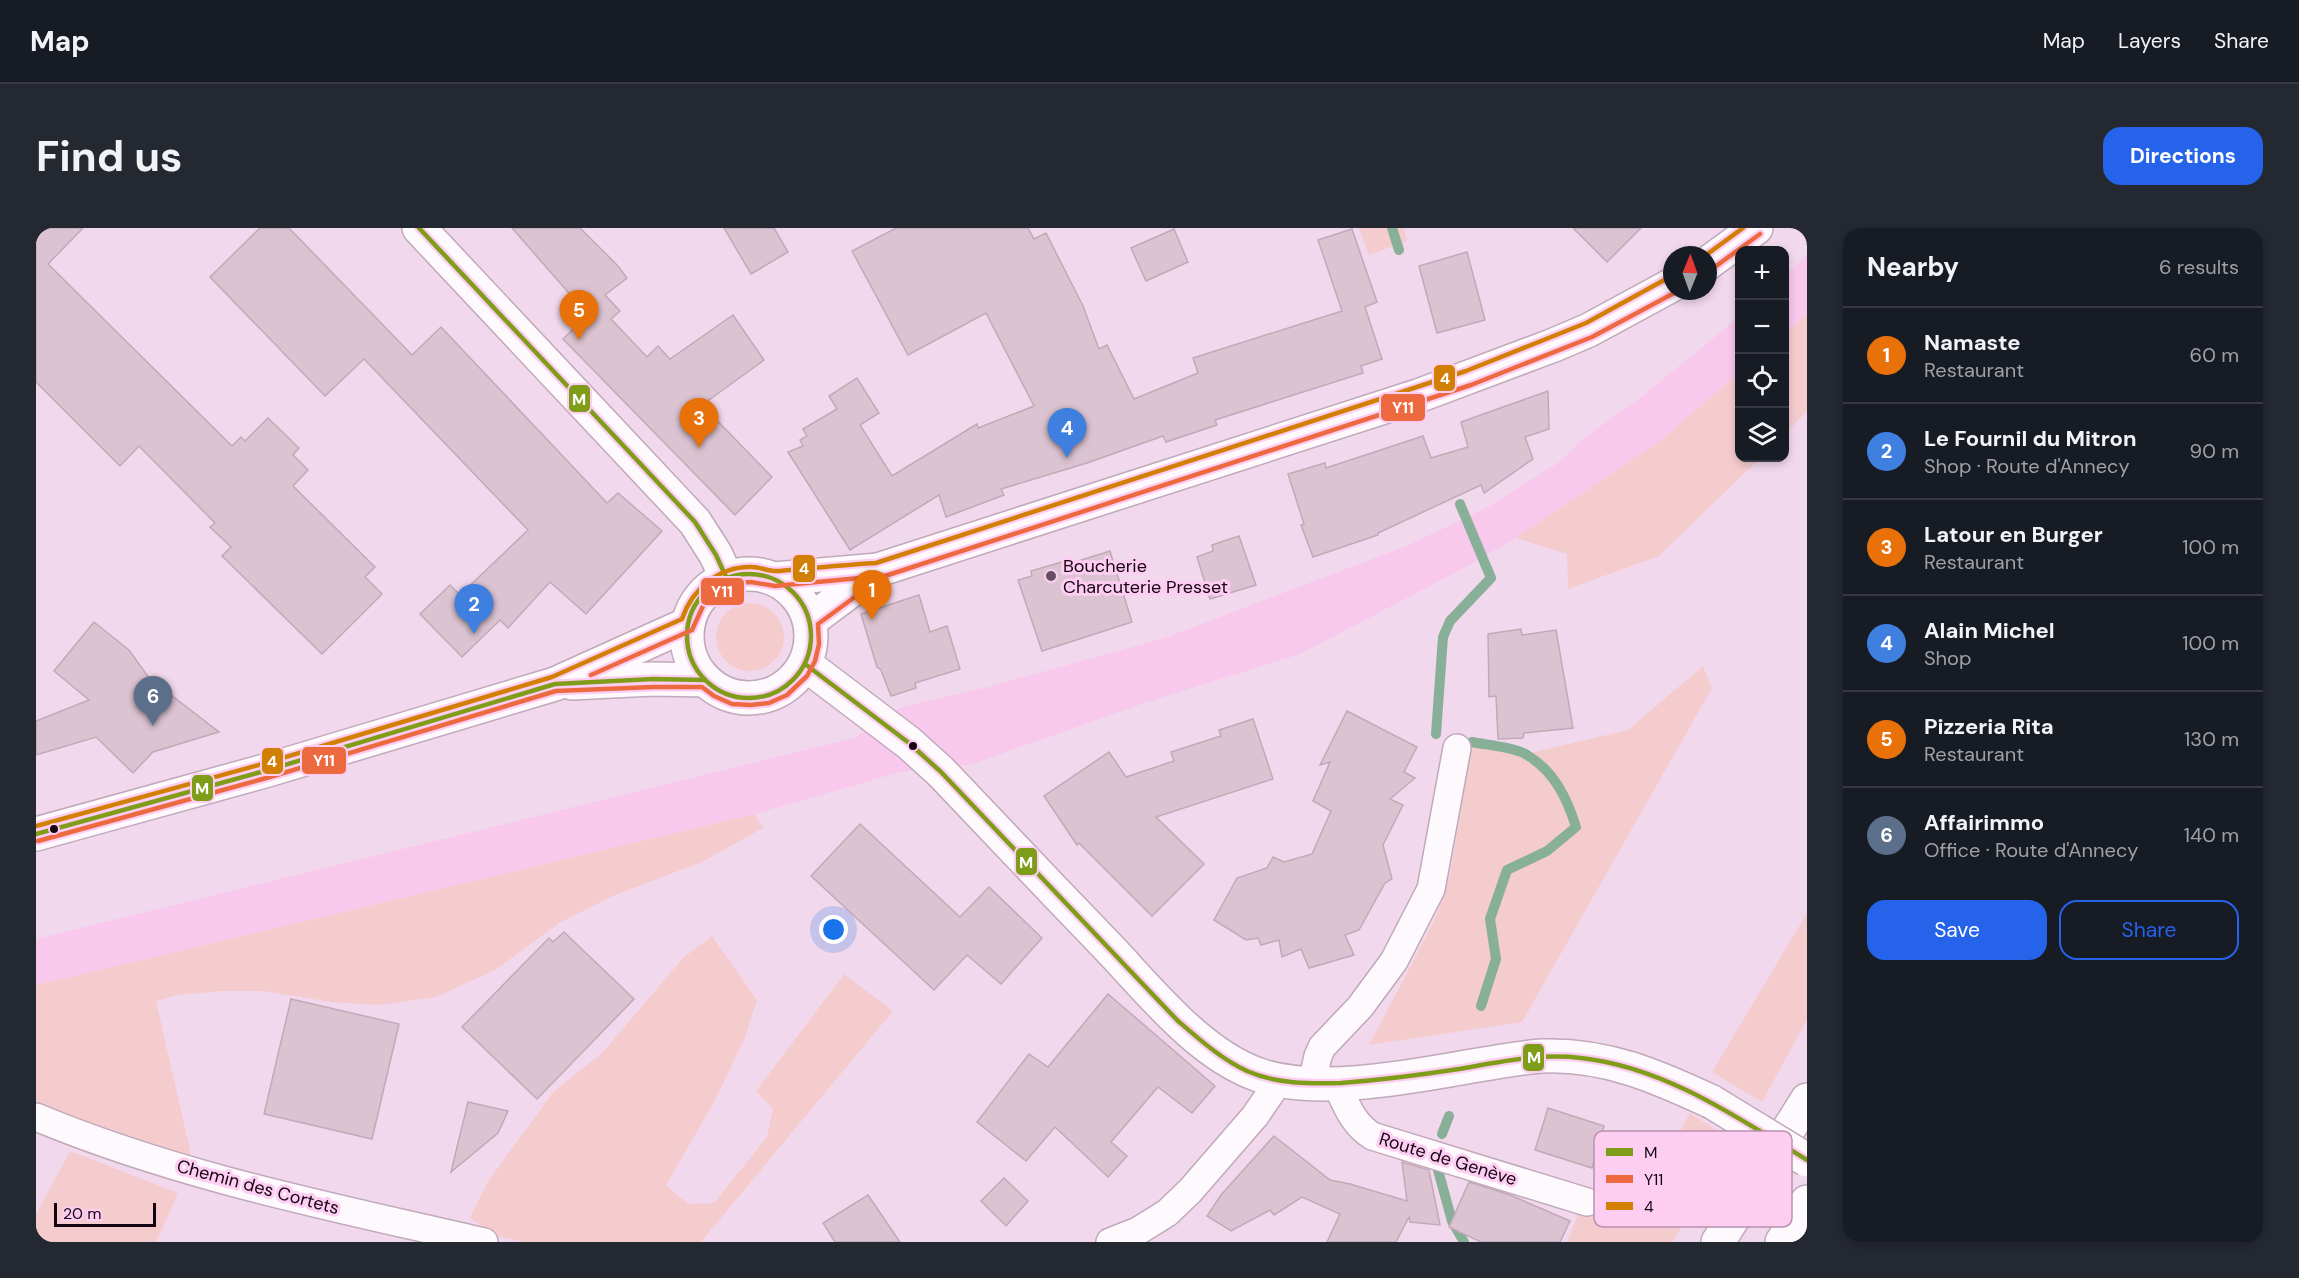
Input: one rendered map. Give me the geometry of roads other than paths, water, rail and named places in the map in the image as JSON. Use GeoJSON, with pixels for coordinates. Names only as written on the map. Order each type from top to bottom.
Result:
{"type":"FeatureCollection","features":[{"type":"Feature","properties":{"kind":"main road"},"geometry":{"type":"LineString","coordinates":[[419,228],[695,522],[716,555],[727,579]]}},
{"type":"Feature","properties":{"kind":"main road"},"geometry":{"type":"LineString","coordinates":[[1717,256],[1756,228]]}},
{"type":"Feature","properties":{"kind":"main road"},"geometry":{"type":"LineString","coordinates":[[774,579],[878,570],[1468,378],[1580,334],[1663,290]]}},
{"type":"Feature","properties":{"kind":"main road"},"geometry":{"type":"LineString","coordinates":[[810,621],[878,570]]}},
{"type":"Feature","properties":{"kind":"main road"},"geometry":{"type":"LineString","coordinates":[[743,574],[774,579],[797,596],[807,612],[812,643],[805,664],[796,678],[783,689],[759,698],[742,698],[726,694],[705,680],[695,668],[689,654],[688,624],[693,609],[713,586],[727,579],[743,574]]}},
{"type":"Feature","properties":{"kind":"main road"},"geometry":{"type":"LineString","coordinates":[[36,834],[268,770],[555,684],[688,624]]}},
{"type":"Feature","properties":{"kind":"main road"},"geometry":{"type":"LineString","coordinates":[[805,664],[909,743],[941,772],[1174,1017],[1230,1062],[1246,1070],[1279,1080],[1324,1083],[1447,1071],[1522,1058],[1564,1057],[1604,1061],[1632,1068],[1712,1102],[1760,1131]]}},
{"type":"Feature","properties":{"kind":"main road"},"geometry":{"type":"LineString","coordinates":[[555,684],[652,679],[705,680]]}},
{"type":"Feature","properties":{"kind":"main road"},"geometry":{"type":"LineString","coordinates":[[1788,1131],[1807,1100]]}},
{"type":"Feature","properties":{"kind":"main road"},"geometry":{"type":"LineString","coordinates":[[1792,1151],[1807,1160]]}},
{"type":"Feature","properties":{"kind":"main road"},"geometry":{"type":"LineString","coordinates":[[1792,1226],[1807,1202]]}},
{"type":"Feature","properties":{"kind":"main road"},"geometry":{"type":"LineString","coordinates":[[1718,1242],[1727,1227]]}},
{"type":"Feature","properties":{"kind":"main road"},"geometry":{"type":"LineString","coordinates":[[1782,1242],[1791,1227]]}},
{"type":"Feature","properties":{"kind":"street"},"geometry":{"type":"LineString","coordinates":[[1324,1083],[1318,1056],[1322,1047],[1360,1007],[1395,961],[1431,889],[1457,748]]}},
{"type":"Feature","properties":{"kind":"street"},"geometry":{"type":"LineString","coordinates":[[1110,1242],[1139,1237],[1190,1191],[1255,1116],[1279,1080]]}},
{"type":"Feature","properties":{"kind":"street","name":"Route de Genève"},"geometry":{"type":"LineString","coordinates":[[1324,1083],[1353,1121],[1372,1136],[1587,1202]]}},
{"type":"Feature","properties":{"kind":"street","name":"Chemin des Cortets"},"geometry":{"type":"LineString","coordinates":[[36,1117],[93,1140],[230,1182],[484,1242]]}},
{"type":"Feature","properties":{"kind":"waterway"},"geometry":{"type":"LineString","coordinates":[[1392,228],[1399,250]]}},
{"type":"Feature","properties":{"kind":"waterway"},"geometry":{"type":"LineString","coordinates":[[1436,734],[1443,637],[1450,621],[1491,578],[1460,504]]}},
{"type":"Feature","properties":{"kind":"waterway"},"geometry":{"type":"LineString","coordinates":[[1472,742],[1522,752],[1536,761],[1558,786],[1576,827],[1547,851],[1507,870],[1490,919],[1496,959],[1481,1006]]}},
{"type":"Feature","properties":{"kind":"waterway"},"geometry":{"type":"LineString","coordinates":[[1442,1134],[1449,1116]]}},
{"type":"Feature","properties":{"kind":"waterway"},"geometry":{"type":"LineString","coordinates":[[1438,1170],[1452,1221],[1464,1242]]}},
{"type":"Feature","properties":{"kind":"place","name":"Pizzeria Rita"},"geometry":{"type":"Point","coordinates":[579,340]}},
{"type":"Feature","properties":{"kind":"place","name":"Latour en Burger"},"geometry":{"type":"Point","coordinates":[699,448]}},
{"type":"Feature","properties":{"kind":"place","name":"Alain Michel"},"geometry":{"type":"Point","coordinates":[1067,458]}},
{"type":"Feature","properties":{"kind":"place","name":"Boucherie Charcuterie Presset"},"geometry":{"type":"Point","coordinates":[1051,576]}},
{"type":"Feature","properties":{"kind":"place","name":"Namaste"},"geometry":{"type":"Point","coordinates":[872,620]}},
{"type":"Feature","properties":{"kind":"place","name":"Le Fournil du Mitron"},"geometry":{"type":"Point","coordinates":[474,634]}},
{"type":"Feature","properties":{"kind":"place","name":"Affairimmo"},"geometry":{"type":"Point","coordinates":[153,726]}}]}
